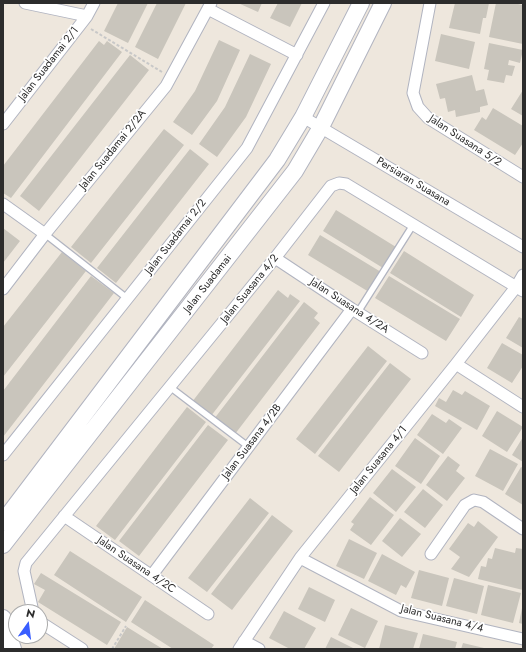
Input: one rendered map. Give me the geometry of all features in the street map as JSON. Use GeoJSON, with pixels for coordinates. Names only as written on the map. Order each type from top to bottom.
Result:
{"type":"FeatureCollection","features":[{"type":"Feature","properties":{"kind":"main road","name":"Jalan Suadamai"},"geometry":{"type":"LineString","coordinates":[[3,522],[277,160],[303,117],[361,3]]}},
{"type":"Feature","properties":{"kind":"main road","name":"Jalan Suadamai"},"geometry":{"type":"LineString","coordinates":[[3,545],[295,171],[321,127],[383,3]]}},
{"type":"Feature","properties":{"kind":"main road"},"geometry":{"type":"LineString","coordinates":[[3,618],[13,649]]}},
{"type":"Feature","properties":{"kind":"street"},"geometry":{"type":"LineString","coordinates":[[25,3],[84,19]]}},
{"type":"Feature","properties":{"kind":"street","name":"Jalan Suadamai 2/1"},"geometry":{"type":"LineString","coordinates":[[3,124],[84,19],[94,3]]}},
{"type":"Feature","properties":{"kind":"street","name":"Jalan Suadamai 2/2"},"geometry":{"type":"LineString","coordinates":[[3,455],[247,148],[324,3]]}},
{"type":"Feature","properties":{"kind":"street","name":"Jalan Suasana 5/2"},"geometry":{"type":"LineString","coordinates":[[430,3],[413,93],[418,107],[428,118],[523,177]]}},
{"type":"Feature","properties":{"kind":"street"},"geometry":{"type":"LineString","coordinates":[[209,6],[297,56]]}},
{"type":"Feature","properties":{"kind":"street","name":"Jalan Suadamai 2/2A"},"geometry":{"type":"LineString","coordinates":[[3,289],[45,234],[166,86],[209,6]]}},
{"type":"Feature","properties":{"kind":"street","name":"Persiaran Suasana"},"geometry":{"type":"LineString","coordinates":[[303,117],[523,247]]}},
{"type":"Feature","properties":{"kind":"street","name":"Jalan Suasana 4/2"},"geometry":{"type":"LineString","coordinates":[[31,604],[24,571],[26,563],[332,186],[339,183],[346,184],[519,289]]}},
{"type":"Feature","properties":{"kind":"street"},"geometry":{"type":"LineString","coordinates":[[3,204],[45,234]]}},
{"type":"Feature","properties":{"kind":"street","name":"Jalan Suasana 4/2A"},"geometry":{"type":"LineString","coordinates":[[275,258],[422,353]]}},
{"type":"Feature","properties":{"kind":"street","name":"Jalan Suasana 4/1"},"geometry":{"type":"LineString","coordinates":[[241,645],[300,558],[456,364],[519,289],[523,275]]}},
{"type":"Feature","properties":{"kind":"street","name":"Jalan Suasana 4/2B"},"geometry":{"type":"LineString","coordinates":[[152,575],[355,311]]}},
{"type":"Feature","properties":{"kind":"street"},"geometry":{"type":"LineString","coordinates":[[456,364],[523,407]]}},
{"type":"Feature","properties":{"kind":"street"},"geometry":{"type":"LineString","coordinates":[[431,554],[466,505],[474,500],[483,502],[523,529]]}},
{"type":"Feature","properties":{"kind":"street","name":"Jalan Suasana 4/2C"},"geometry":{"type":"LineString","coordinates":[[64,516],[208,614]]}},
{"type":"Feature","properties":{"kind":"street","name":"Jalan Suasana 4/4"},"geometry":{"type":"LineString","coordinates":[[300,558],[401,611],[523,639]]}},
{"type":"Feature","properties":{"kind":"street"},"geometry":{"type":"LineString","coordinates":[[48,627],[82,649]]}},
{"type":"Feature","properties":{"kind":"street"},"geometry":{"type":"LineString","coordinates":[[241,645],[259,649]]}},
{"type":"Feature","properties":{"kind":"lane"},"geometry":{"type":"LineString","coordinates":[[355,311],[413,224]]}},
{"type":"Feature","properties":{"kind":"lane"},"geometry":{"type":"LineString","coordinates":[[45,234],[128,299]]}},
{"type":"Feature","properties":{"kind":"lane"},"geometry":{"type":"LineString","coordinates":[[170,387],[249,447]]}},
{"type":"Feature","properties":{"kind":"path"},"geometry":{"type":"LineString","coordinates":[[84,19],[171,77]]}},
{"type":"Feature","properties":{"kind":"path"},"geometry":{"type":"LineString","coordinates":[[112,649],[126,626]]}},
{"type":"Feature","properties":{"kind":"building"},"geometry":{"type":"Polygon","coordinates":[[[118,3],[148,3],[128,43],[104,31],[118,3]]]}},
{"type":"Feature","properties":{"kind":"building"},"geometry":{"type":"Polygon","coordinates":[[[157,3],[186,3],[158,59],[135,47],[157,3]]]}},
{"type":"Feature","properties":{"kind":"building"},"geometry":{"type":"Polygon","coordinates":[[[238,3],[262,3],[258,12],[238,3]]]}},
{"type":"Feature","properties":{"kind":"building"},"geometry":{"type":"Polygon","coordinates":[[[278,3],[302,3],[290,27],[270,18],[278,3]]]}},
{"type":"Feature","properties":{"kind":"building"},"geometry":{"type":"Polygon","coordinates":[[[455,3],[489,3],[486,18],[483,18],[480,34],[449,28],[455,3]]]}},
{"type":"Feature","properties":{"kind":"building"},"geometry":{"type":"Polygon","coordinates":[[[496,3],[513,3],[523,5],[523,44],[489,37],[496,3]]]}},
{"type":"Feature","properties":{"kind":"building"},"geometry":{"type":"Polygon","coordinates":[[[441,34],[475,42],[469,69],[435,61],[441,34]]]}},
{"type":"Feature","properties":{"kind":"building"},"geometry":{"type":"Polygon","coordinates":[[[219,40],[240,50],[217,101],[192,135],[173,122],[195,91],[219,40]]]}},
{"type":"Feature","properties":{"kind":"building"},"geometry":{"type":"Polygon","coordinates":[[[99,41],[104,45],[107,41],[122,52],[11,198],[3,193],[3,166],[99,41]]]}},
{"type":"Feature","properties":{"kind":"building"},"geometry":{"type":"Polygon","coordinates":[[[489,43],[523,50],[520,63],[509,60],[508,65],[515,66],[512,76],[506,75],[504,83],[487,80],[489,70],[484,69],[489,43]]]}},
{"type":"Feature","properties":{"kind":"building"},"geometry":{"type":"Polygon","coordinates":[[[250,54],[271,64],[246,117],[217,157],[199,144],[225,107],[250,54]]]}},
{"type":"Feature","properties":{"kind":"building"},"geometry":{"type":"Polygon","coordinates":[[[130,55],[149,70],[39,211],[20,196],[130,55]]]}},
{"type":"Feature","properties":{"kind":"building"},"geometry":{"type":"Polygon","coordinates":[[[472,75],[476,91],[484,89],[488,105],[480,107],[480,112],[456,117],[455,110],[448,112],[445,98],[440,99],[436,84],[472,75]]]}},
{"type":"Feature","properties":{"kind":"building"},"geometry":{"type":"Polygon","coordinates":[[[523,90],[523,116],[511,109],[523,90]]]}},
{"type":"Feature","properties":{"kind":"building"},"geometry":{"type":"Polygon","coordinates":[[[493,108],[523,126],[523,143],[515,155],[474,130],[482,117],[486,120],[493,108]]]}},
{"type":"Feature","properties":{"kind":"building"},"geometry":{"type":"Polygon","coordinates":[[[164,129],[184,145],[91,263],[71,247],[164,129]]]}},
{"type":"Feature","properties":{"kind":"building"},"geometry":{"type":"Polygon","coordinates":[[[190,149],[209,164],[116,283],[97,268],[190,149]]]}},
{"type":"Feature","properties":{"kind":"building"},"geometry":{"type":"Polygon","coordinates":[[[336,210],[396,247],[383,268],[323,231],[336,210]]]}},
{"type":"Feature","properties":{"kind":"building"},"geometry":{"type":"Polygon","coordinates":[[[3,228],[20,241],[3,263],[3,228]]]}},
{"type":"Feature","properties":{"kind":"building"},"geometry":{"type":"Polygon","coordinates":[[[320,235],[381,272],[369,292],[308,255],[320,235]]]}},
{"type":"Feature","properties":{"kind":"building"},"geometry":{"type":"Polygon","coordinates":[[[404,251],[474,295],[461,317],[390,273],[404,251]]]}},
{"type":"Feature","properties":{"kind":"building"},"geometry":{"type":"Polygon","coordinates":[[[62,252],[86,271],[3,377],[3,327],[62,252]]]}},
{"type":"Feature","properties":{"kind":"building"},"geometry":{"type":"Polygon","coordinates":[[[91,276],[114,293],[3,437],[3,391],[91,276]]]}},
{"type":"Feature","properties":{"kind":"building"},"geometry":{"type":"Polygon","coordinates":[[[389,276],[460,319],[446,341],[375,298],[389,276]]]}},
{"type":"Feature","properties":{"kind":"building"},"geometry":{"type":"Polygon","coordinates":[[[278,290],[288,298],[290,294],[300,301],[211,416],[192,402],[278,290]]]}},
{"type":"Feature","properties":{"kind":"building"},"geometry":{"type":"Polygon","coordinates":[[[304,302],[318,313],[314,318],[320,323],[235,434],[214,419],[304,302]]]}},
{"type":"Feature","properties":{"kind":"building"},"geometry":{"type":"Polygon","coordinates":[[[519,317],[523,319],[523,348],[506,338],[519,317]]]}},
{"type":"Feature","properties":{"kind":"building"},"geometry":{"type":"Polygon","coordinates":[[[502,343],[523,355],[523,366],[512,383],[487,368],[502,343]]]}},
{"type":"Feature","properties":{"kind":"building"},"geometry":{"type":"Polygon","coordinates":[[[368,346],[387,361],[315,454],[296,439],[368,346]]]}},
{"type":"Feature","properties":{"kind":"building"},"geometry":{"type":"Polygon","coordinates":[[[390,363],[411,379],[339,472],[318,456],[390,363]]]}},
{"type":"Feature","properties":{"kind":"building"},"geometry":{"type":"Polygon","coordinates":[[[453,390],[462,395],[465,391],[490,406],[477,430],[435,406],[439,398],[446,402],[453,390]]]}},
{"type":"Feature","properties":{"kind":"building"},"geometry":{"type":"Polygon","coordinates":[[[187,407],[206,422],[115,540],[96,526],[187,407]]]}},
{"type":"Feature","properties":{"kind":"building"},"geometry":{"type":"Polygon","coordinates":[[[497,411],[523,427],[507,452],[482,436],[497,411]]]}},
{"type":"Feature","properties":{"kind":"building"},"geometry":{"type":"Polygon","coordinates":[[[432,414],[446,423],[449,419],[462,428],[443,454],[417,435],[432,414]]]}},
{"type":"Feature","properties":{"kind":"building"},"geometry":{"type":"Polygon","coordinates":[[[208,425],[228,440],[139,556],[119,541],[208,425]]]}},
{"type":"Feature","properties":{"kind":"building"},"geometry":{"type":"Polygon","coordinates":[[[523,437],[523,462],[512,455],[523,437]]]}},
{"type":"Feature","properties":{"kind":"building"},"geometry":{"type":"Polygon","coordinates":[[[415,438],[440,456],[421,484],[395,466],[415,438]]]}},
{"type":"Feature","properties":{"kind":"building"},"geometry":{"type":"Polygon","coordinates":[[[490,449],[518,464],[503,491],[475,476],[490,449]]]}},
{"type":"Feature","properties":{"kind":"building"},"geometry":{"type":"Polygon","coordinates":[[[448,456],[460,465],[456,471],[465,478],[447,501],[426,485],[448,456]]]}},
{"type":"Feature","properties":{"kind":"building"},"geometry":{"type":"Polygon","coordinates":[[[521,467],[523,468],[523,505],[505,494],[521,467]]]}},
{"type":"Feature","properties":{"kind":"building"},"geometry":{"type":"Polygon","coordinates":[[[392,469],[416,487],[396,512],[373,493],[392,469]]]}},
{"type":"Feature","properties":{"kind":"building"},"geometry":{"type":"Polygon","coordinates":[[[423,489],[443,505],[425,528],[404,512],[423,489]]]}},
{"type":"Feature","properties":{"kind":"building"},"geometry":{"type":"Polygon","coordinates":[[[370,497],[394,515],[371,545],[350,530],[354,524],[351,522],[370,497]]]}},
{"type":"Feature","properties":{"kind":"building"},"geometry":{"type":"Polygon","coordinates":[[[250,498],[269,513],[207,592],[188,578],[250,498]]]}},
{"type":"Feature","properties":{"kind":"building"},"geometry":{"type":"Polygon","coordinates":[[[272,515],[293,531],[232,610],[211,594],[272,515]]]}},
{"type":"Feature","properties":{"kind":"building"},"geometry":{"type":"Polygon","coordinates":[[[400,518],[421,534],[402,557],[382,541],[400,518]]]}},
{"type":"Feature","properties":{"kind":"building"},"geometry":{"type":"Polygon","coordinates":[[[478,521],[498,537],[469,577],[451,569],[460,557],[449,549],[468,523],[474,527],[478,521]]]}},
{"type":"Feature","properties":{"kind":"building"},"geometry":{"type":"Polygon","coordinates":[[[349,539],[377,553],[364,579],[336,566],[349,539]]]}},
{"type":"Feature","properties":{"kind":"building"},"geometry":{"type":"Polygon","coordinates":[[[495,548],[515,553],[516,548],[523,549],[523,590],[478,579],[481,566],[486,567],[488,558],[492,559],[495,548]]]}},
{"type":"Feature","properties":{"kind":"building"},"geometry":{"type":"Polygon","coordinates":[[[70,551],[142,597],[126,622],[54,575],[70,551]]]}},
{"type":"Feature","properties":{"kind":"building"},"geometry":{"type":"Polygon","coordinates":[[[382,554],[415,572],[406,588],[401,585],[396,595],[368,581],[382,554]]]}},
{"type":"Feature","properties":{"kind":"building"},"geometry":{"type":"Polygon","coordinates":[[[419,570],[449,578],[442,606],[411,598],[419,570]]]}},
{"type":"Feature","properties":{"kind":"building"},"geometry":{"type":"Polygon","coordinates":[[[41,573],[121,622],[107,645],[48,608],[48,604],[41,604],[38,602],[45,590],[34,584],[41,573]]]}},
{"type":"Feature","properties":{"kind":"building"},"geometry":{"type":"Polygon","coordinates":[[[454,578],[484,586],[477,614],[446,606],[454,578]]]}},
{"type":"Feature","properties":{"kind":"building"},"geometry":{"type":"Polygon","coordinates":[[[488,585],[521,593],[513,623],[481,615],[488,585]]]}},
{"type":"Feature","properties":{"kind":"building"},"geometry":{"type":"Polygon","coordinates":[[[309,587],[335,600],[325,622],[298,609],[309,587]]]}},
{"type":"Feature","properties":{"kind":"building"},"geometry":{"type":"Polygon","coordinates":[[[145,600],[214,645],[211,649],[173,649],[131,622],[145,600]]]}},
{"type":"Feature","properties":{"kind":"building"},"geometry":{"type":"Polygon","coordinates":[[[351,608],[378,621],[365,648],[338,635],[351,608]]]}},
{"type":"Feature","properties":{"kind":"building"},"geometry":{"type":"Polygon","coordinates":[[[523,608],[523,624],[519,623],[523,608]]]}},
{"type":"Feature","properties":{"kind":"building"},"geometry":{"type":"Polygon","coordinates":[[[284,611],[316,628],[304,649],[290,649],[269,638],[284,611]]]}},
{"type":"Feature","properties":{"kind":"building"},"geometry":{"type":"Polygon","coordinates":[[[385,625],[418,633],[413,649],[379,649],[385,625]]]}},
{"type":"Feature","properties":{"kind":"building"},"geometry":{"type":"Polygon","coordinates":[[[127,627],[148,640],[163,649],[114,649],[127,627]]]}},
{"type":"Feature","properties":{"kind":"building"},"geometry":{"type":"Polygon","coordinates":[[[423,634],[457,642],[455,649],[419,649],[423,634]]]}},
{"type":"Feature","properties":{"kind":"building"},"geometry":{"type":"Polygon","coordinates":[[[331,637],[355,649],[325,649],[331,637]]]}},
{"type":"Feature","properties":{"kind":"building"},"geometry":{"type":"Polygon","coordinates":[[[463,643],[484,648],[484,649],[461,649],[463,643]]]}}]}
